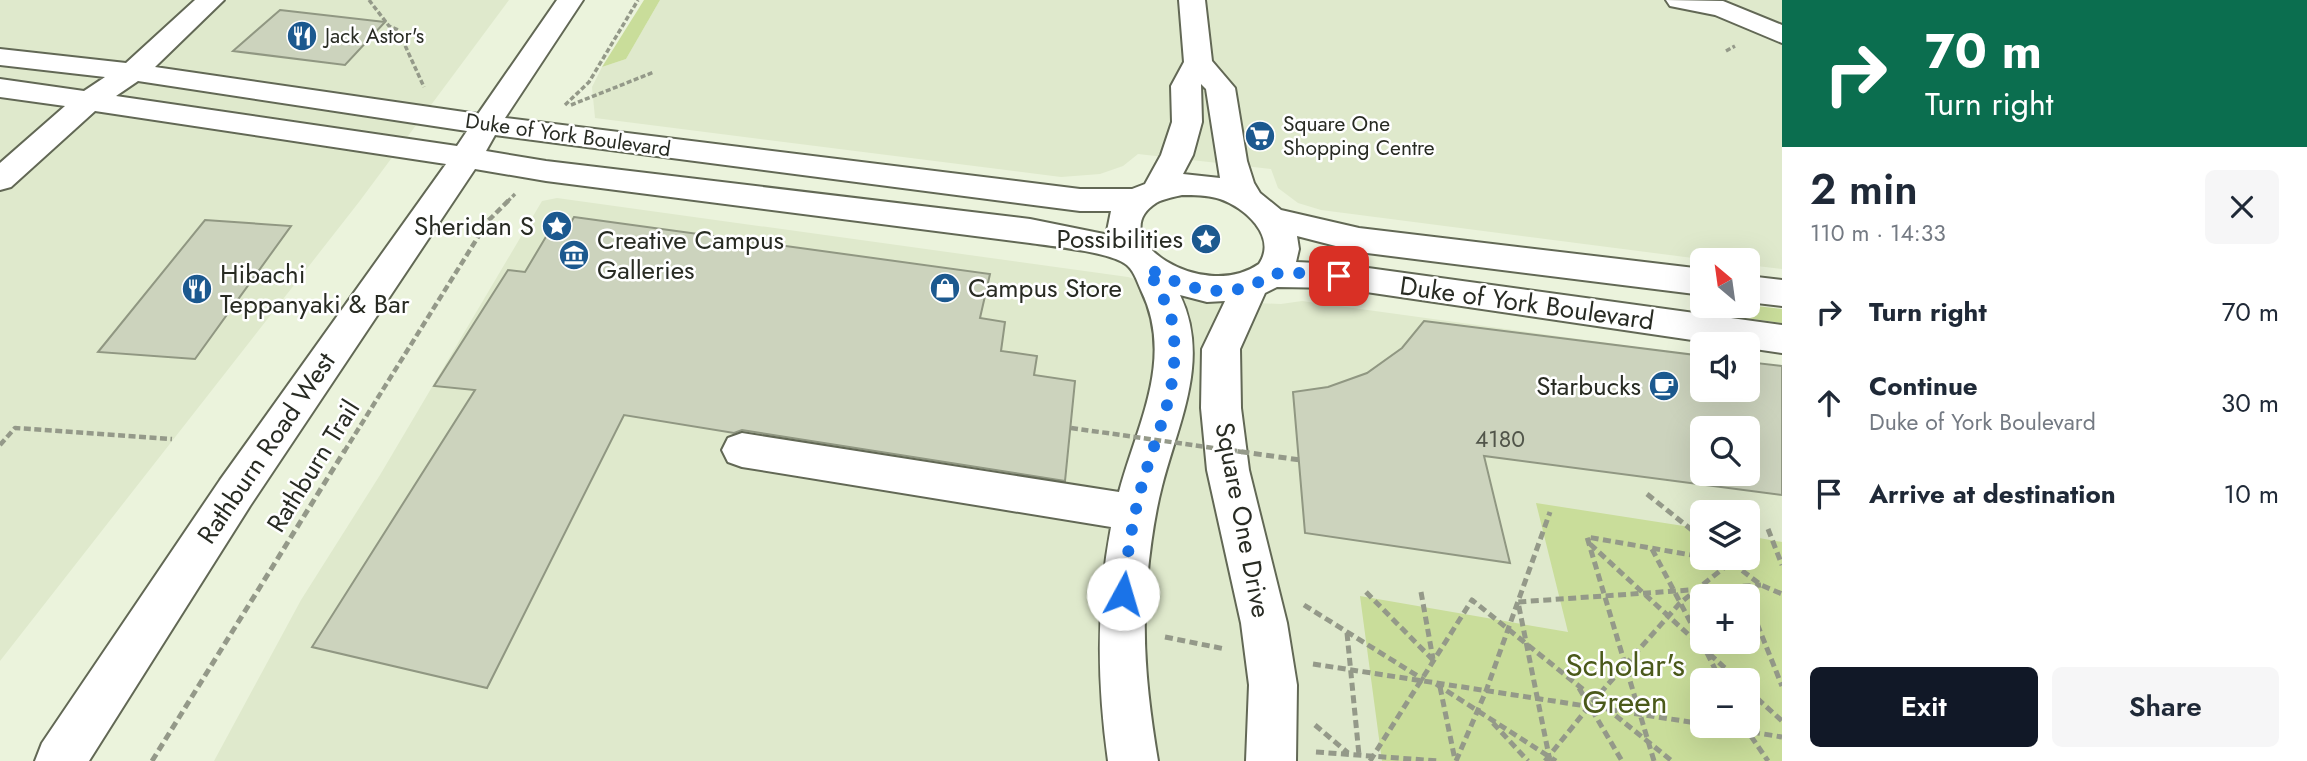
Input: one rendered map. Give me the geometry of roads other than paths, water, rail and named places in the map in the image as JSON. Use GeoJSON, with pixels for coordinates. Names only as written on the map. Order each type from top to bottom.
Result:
{"type":"FeatureCollection","features":[{"type":"Feature","properties":{"kind":"street"},"geometry":{"type":"LineString","coordinates":[[0,180],[89,101],[133,72],[211,0]]}},
{"type":"Feature","properties":{"kind":"street","name":"Rathburn Road West"},"geometry":{"type":"LineString","coordinates":[[60,761],[220,515],[439,201],[486,124],[570,0]]}},
{"type":"Feature","properties":{"kind":"street"},"geometry":{"type":"LineString","coordinates":[[1133,761],[1127,724],[1121,627],[1127,556],[1144,478],[1162,428],[1175,374],[1173,324],[1124,234],[1126,216],[1148,194],[1178,155],[1186,122],[1186,86],[1198,62],[1192,0]]}},
{"type":"Feature","properties":{"kind":"street"},"geometry":{"type":"LineString","coordinates":[[1679,0],[1723,9],[1778,28]]}},
{"type":"Feature","properties":{"kind":"street","name":"Duke of York Boulevard"},"geometry":{"type":"LineString","coordinates":[[0,57],[133,72],[486,124],[1080,200],[1148,194]]}},
{"type":"Feature","properties":{"kind":"street"},"geometry":{"type":"LineString","coordinates":[[1141,261],[1171,281],[1198,289],[1226,291],[1261,280],[1282,257],[1282,238],[1238,184],[1231,161],[1220,88],[1198,62]]}},
{"type":"Feature","properties":{"kind":"street","name":"Duke of York Boulevard"},"geometry":{"type":"LineString","coordinates":[[0,89],[545,171],[1030,231],[1076,238],[1141,261]]}},
{"type":"Feature","properties":{"kind":"street"},"geometry":{"type":"LineString","coordinates":[[1148,194],[1180,184],[1203,185],[1227,190],[1260,209]]}},
{"type":"Feature","properties":{"kind":"street","name":"Duke of York Boulevard"},"geometry":{"type":"LineString","coordinates":[[1260,209],[1359,240],[1690,280]]}},
{"type":"Feature","properties":{"kind":"street","name":"Duke of York Boulevard"},"geometry":{"type":"LineString","coordinates":[[1261,280],[1339,276],[1782,339]]}},
{"type":"Feature","properties":{"kind":"street","name":"Square One Drive"},"geometry":{"type":"LineString","coordinates":[[1261,280],[1221,349],[1221,408],[1228,470],[1264,622],[1273,685],[1271,761]]}},
{"type":"Feature","properties":{"kind":"street"},"geometry":{"type":"LineString","coordinates":[[1760,290],[1782,293]]}},
{"type":"Feature","properties":{"kind":"street"},"geometry":{"type":"LineString","coordinates":[[742,450],[1136,513]]}},
{"type":"Feature","properties":{"kind":"place","name":"Jack Astor's"},"geometry":{"type":"Point","coordinates":[302,36]}},
{"type":"Feature","properties":{"kind":"place","name":"Square One Shopping Centre"},"geometry":{"type":"Point","coordinates":[1260,136]}},
{"type":"Feature","properties":{"kind":"place","name":"Sheridan S"},"geometry":{"type":"Point","coordinates":[557,226]}},
{"type":"Feature","properties":{"kind":"place","name":"Possibilities"},"geometry":{"type":"Point","coordinates":[1206,239]}},
{"type":"Feature","properties":{"kind":"place","name":"Creative Campus Galleries"},"geometry":{"type":"Point","coordinates":[574,255]}},
{"type":"Feature","properties":{"kind":"place","name":"Campus Store"},"geometry":{"type":"Point","coordinates":[945,288]}},
{"type":"Feature","properties":{"kind":"place","name":"Hibachi Teppanyaki & Bar"},"geometry":{"type":"Point","coordinates":[197,289]}},
{"type":"Feature","properties":{"kind":"place","name":"Starbucks"},"geometry":{"type":"Point","coordinates":[1664,386]}},
{"type":"Feature","properties":{"kind":"park label","name":"Scholar's Green"},"geometry":{"type":"Point","coordinates":[1625,684]}}]}
